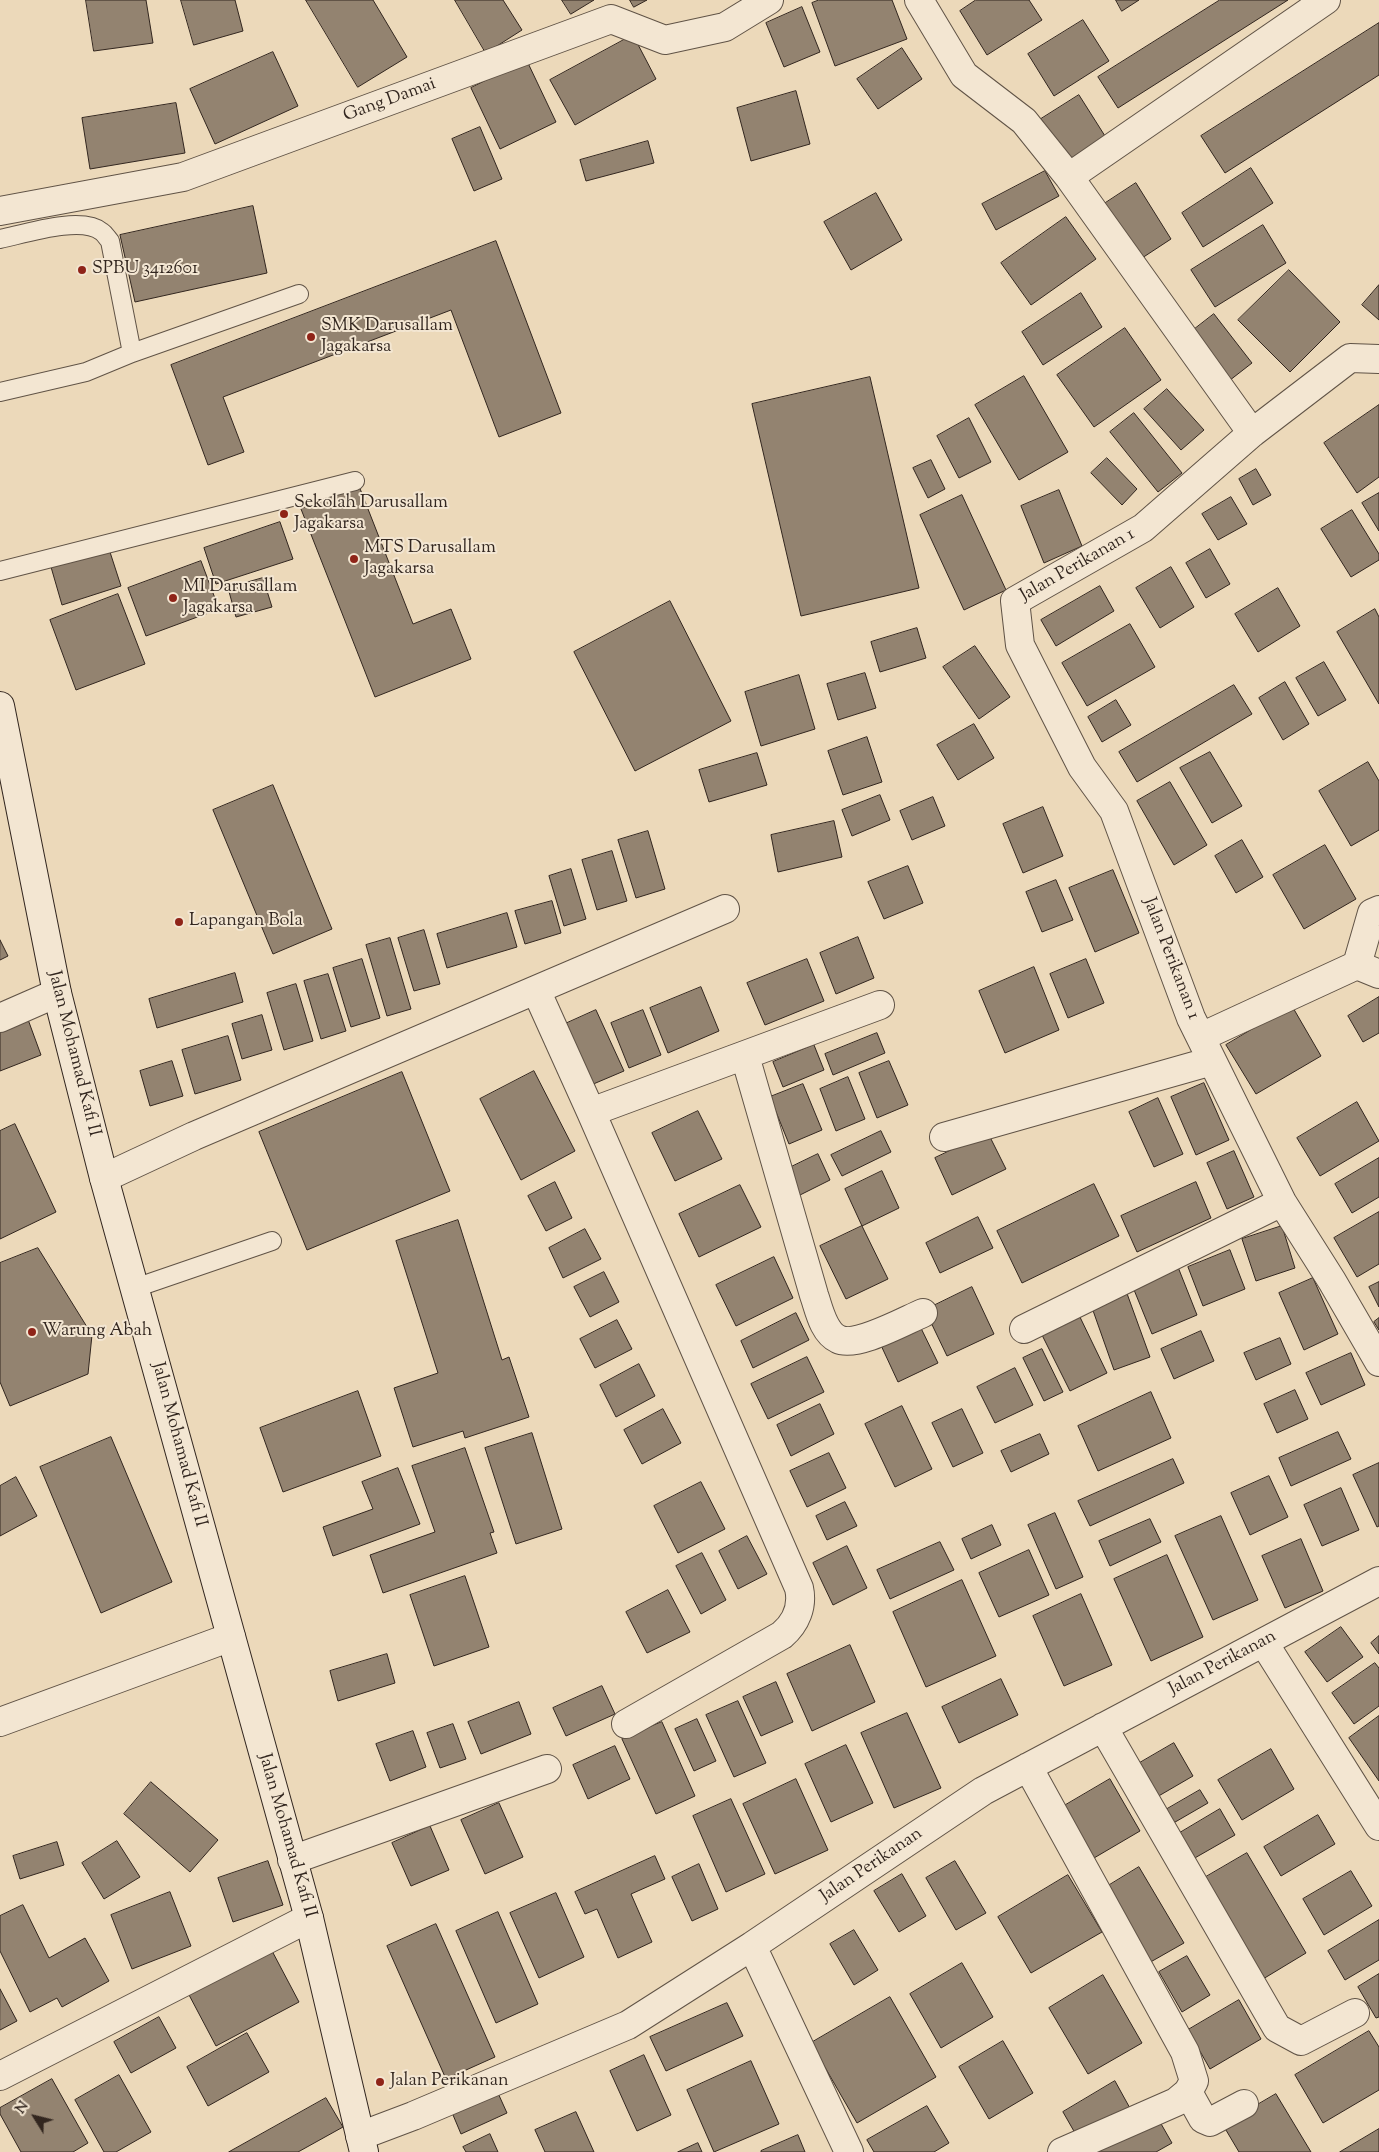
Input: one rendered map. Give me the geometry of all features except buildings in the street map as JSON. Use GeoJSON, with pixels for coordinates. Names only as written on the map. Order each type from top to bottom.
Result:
{"type":"FeatureCollection","features":[{"type":"Feature","properties":{"kind":"street","name":"Gang Damai"},"geometry":{"type":"LineString","coordinates":[[12,208],[183,177],[611,19],[665,40],[725,27],[769,0]]}},
{"type":"Feature","properties":{"kind":"street"},"geometry":{"type":"LineString","coordinates":[[919,0],[964,75],[1024,121],[1069,178],[1252,433],[1350,358],[1379,360]]}},
{"type":"Feature","properties":{"kind":"street"},"geometry":{"type":"LineString","coordinates":[[1069,178],[1326,0]]}},
{"type":"Feature","properties":{"kind":"street","name":"Jalan Perikanan 1"},"geometry":{"type":"LineString","coordinates":[[1252,433],[1143,528],[1015,601],[1020,645],[1082,767],[1114,811],[1191,1018],[1282,1202],[1332,1281],[1379,1362]]}},
{"type":"Feature","properties":{"kind":"street","name":"Jalan Mohamad Kafi II"},"geometry":{"type":"LineString","coordinates":[[0,706],[55,984],[104,1178],[309,1918],[366,2140]]}},
{"type":"Feature","properties":{"kind":"street"},"geometry":{"type":"LineString","coordinates":[[104,1178],[175,1145],[725,909]]}},
{"type":"Feature","properties":{"kind":"street"},"geometry":{"type":"LineString","coordinates":[[944,1137],[1207,1049],[1368,970],[1372,913],[1379,910]]}},
{"type":"Feature","properties":{"kind":"street"},"geometry":{"type":"LineString","coordinates":[[0,999],[55,984]]}},
{"type":"Feature","properties":{"kind":"street"},"geometry":{"type":"LineString","coordinates":[[0,1018],[55,984]]}},
{"type":"Feature","properties":{"kind":"street"},"geometry":{"type":"LineString","coordinates":[[536,990],[799,1588],[802,1600],[793,1626],[782,1635],[626,1724]]}},
{"type":"Feature","properties":{"kind":"street"},"geometry":{"type":"LineString","coordinates":[[591,1112],[880,1005]]}},
{"type":"Feature","properties":{"kind":"street"},"geometry":{"type":"LineString","coordinates":[[745,1056],[825,1327],[837,1339],[855,1341],[922,1313]]}},
{"type":"Feature","properties":{"kind":"street"},"geometry":{"type":"LineString","coordinates":[[1024,1328],[1282,1202]]}},
{"type":"Feature","properties":{"kind":"street","name":"Jalan Perikanan"},"geometry":{"type":"LineString","coordinates":[[366,2140],[413,2116],[628,2025],[752,1946],[983,1791],[1379,1581]]}},
{"type":"Feature","properties":{"kind":"street"},"geometry":{"type":"LineString","coordinates":[[0,1722],[230,1637]]}},
{"type":"Feature","properties":{"kind":"street"},"geometry":{"type":"LineString","coordinates":[[1264,1642],[1378,1824]]}},
{"type":"Feature","properties":{"kind":"street"},"geometry":{"type":"LineString","coordinates":[[1103,1728],[1277,2028],[1301,2042],[1355,2013]]}},
{"type":"Feature","properties":{"kind":"street"},"geometry":{"type":"LineString","coordinates":[[1028,1767],[1185,2052],[1194,2081],[1188,2092],[1176,2102],[1062,2152]]}},
{"type":"Feature","properties":{"kind":"street"},"geometry":{"type":"LineString","coordinates":[[292,1860],[546,1769]]}},
{"type":"Feature","properties":{"kind":"street"},"geometry":{"type":"LineString","coordinates":[[0,2076],[309,1918]]}},
{"type":"Feature","properties":{"kind":"street"},"geometry":{"type":"LineString","coordinates":[[752,1946],[849,2152]]}},
{"type":"Feature","properties":{"kind":"street"},"geometry":{"type":"LineString","coordinates":[[1188,2092],[1203,2119],[1210,2122],[1244,2104]]}},
{"type":"Feature","properties":{"kind":"lane"},"geometry":{"type":"LineString","coordinates":[[0,240],[62,226],[88,226],[102,231],[110,241],[132,353]]}},
{"type":"Feature","properties":{"kind":"lane"},"geometry":{"type":"LineString","coordinates":[[0,392],[86,372],[132,353],[299,294]]}},
{"type":"Feature","properties":{"kind":"lane"},"geometry":{"type":"LineString","coordinates":[[0,571],[355,481]]}},
{"type":"Feature","properties":{"kind":"lane"},"geometry":{"type":"LineString","coordinates":[[135,1288],[272,1240]]}},
{"type":"Feature","properties":{"kind":"place","name":"SPBU 3412601"},"geometry":{"type":"Point","coordinates":[82,270]}},
{"type":"Feature","properties":{"kind":"place","name":"SMK Darusallam Jagakarsa"},"geometry":{"type":"Point","coordinates":[311,337]}},
{"type":"Feature","properties":{"kind":"place","name":"Sekolah Darusallam Jagakarsa"},"geometry":{"type":"Point","coordinates":[284,514]}},
{"type":"Feature","properties":{"kind":"place","name":"MTS Darusallam Jagakarsa"},"geometry":{"type":"Point","coordinates":[354,559]}},
{"type":"Feature","properties":{"kind":"place","name":"MI Darusallam Jagakarsa"},"geometry":{"type":"Point","coordinates":[173,598]}},
{"type":"Feature","properties":{"kind":"place","name":"Lapangan Bola"},"geometry":{"type":"Point","coordinates":[179,922]}},
{"type":"Feature","properties":{"kind":"place","name":"Warung Abah"},"geometry":{"type":"Point","coordinates":[32,1332]}},
{"type":"Feature","properties":{"kind":"place","name":"Jalan Perikanan"},"geometry":{"type":"Point","coordinates":[380,2082]}}]}
